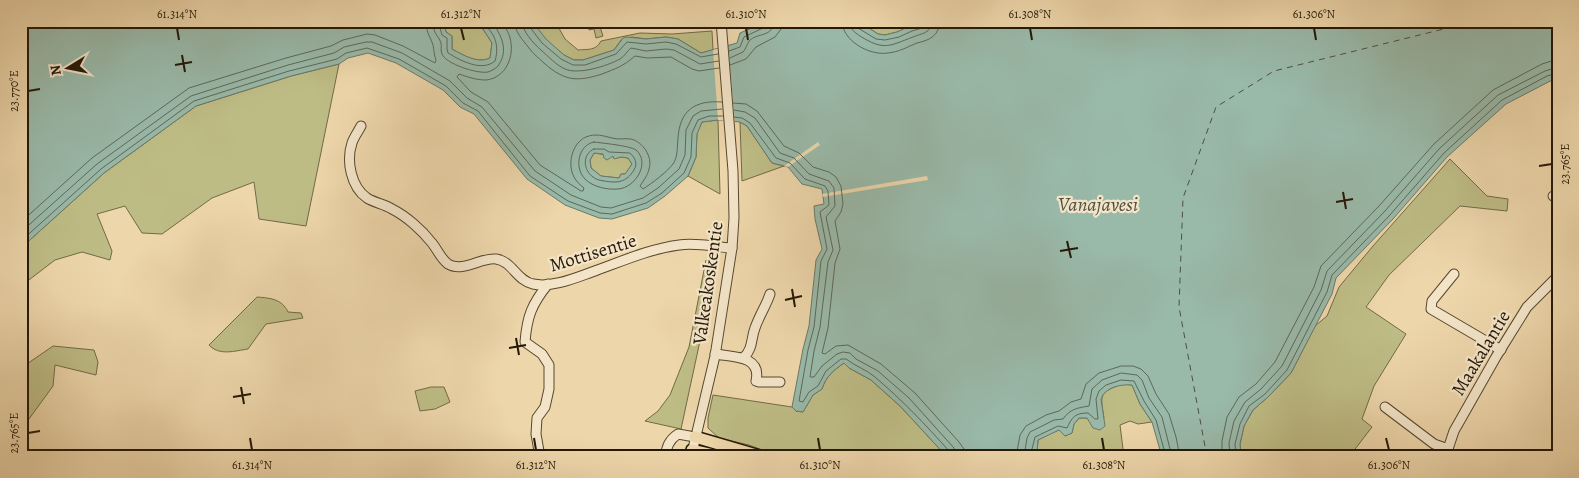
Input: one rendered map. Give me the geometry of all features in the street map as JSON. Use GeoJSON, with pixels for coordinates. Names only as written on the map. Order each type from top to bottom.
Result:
{"type":"FeatureCollection","features":[{"type":"Feature","properties":{"kind":"main road"},"geometry":{"type":"LineString","coordinates":[[696,437],[763,457]]}},
{"type":"Feature","properties":{"kind":"main road"},"geometry":{"type":"LineString","coordinates":[[691,453],[723,457]]}},
{"type":"Feature","properties":{"kind":"street","name":"Valkeakoskentie"},"geometry":{"type":"LineString","coordinates":[[691,453],[715,354],[732,248],[734,204],[721,21]]}},
{"type":"Feature","properties":{"kind":"street","name":"Mottisentie"},"geometry":{"type":"LineString","coordinates":[[361,126],[351,144],[350,166],[355,186],[367,198],[393,209],[418,229],[431,241],[445,261],[450,264],[465,266],[494,258],[514,270],[520,279],[533,284],[548,284],[569,280],[639,255],[678,245],[732,248]]}},
{"type":"Feature","properties":{"kind":"street"},"geometry":{"type":"LineString","coordinates":[[1454,274],[1432,301],[1431,309],[1501,350]]}},
{"type":"Feature","properties":{"kind":"street","name":"Maakalantie"},"geometry":{"type":"LineString","coordinates":[[1447,453],[1454,431],[1527,307],[1558,276]]}},
{"type":"Feature","properties":{"kind":"street"},"geometry":{"type":"LineString","coordinates":[[540,457],[536,434],[537,418],[545,407],[549,389],[549,365],[542,354],[526,342],[526,331],[529,315],[535,300],[548,284]]}},
{"type":"Feature","properties":{"kind":"street"},"geometry":{"type":"LineString","coordinates":[[744,357],[751,348],[754,330],[766,307],[770,294]]}},
{"type":"Feature","properties":{"kind":"street"},"geometry":{"type":"LineString","coordinates":[[715,354],[744,357],[751,362],[757,371],[756,381],[780,382]]}},
{"type":"Feature","properties":{"kind":"street"},"geometry":{"type":"LineString","coordinates":[[1385,407],[1447,453]]}},
{"type":"Feature","properties":{"kind":"street"},"geometry":{"type":"LineString","coordinates":[[665,457],[668,444],[678,434],[696,437]]}},
{"type":"Feature","properties":{"kind":"shaded area"},"geometry":{"type":"Polygon","coordinates":[[[449,21],[460,21],[467,25],[471,21],[483,29],[492,43],[490,58],[485,60],[475,59],[452,49],[452,36],[446,32],[445,27],[449,21]]]}},
{"type":"Feature","properties":{"kind":"shaded area"},"geometry":{"type":"Polygon","coordinates":[[[532,21],[555,21],[565,39],[578,50],[594,48],[601,41],[640,33],[672,34],[712,31],[713,50],[701,53],[678,39],[666,37],[646,39],[632,37],[621,40],[614,50],[583,60],[574,60],[564,55],[545,39],[532,21]]]}},
{"type":"Feature","properties":{"kind":"shaded area"},"geometry":{"type":"Polygon","coordinates":[[[587,21],[598,21],[603,36],[596,38],[594,29],[589,30],[587,21]]]}},
{"type":"Feature","properties":{"kind":"shaded area"},"geometry":{"type":"Polygon","coordinates":[[[858,21],[931,21],[885,35],[878,34],[858,21]]]}},
{"type":"Feature","properties":{"kind":"shaded area"},"geometry":{"type":"Polygon","coordinates":[[[339,64],[306,226],[259,219],[254,182],[212,198],[162,234],[142,233],[125,206],[97,214],[112,251],[110,260],[82,252],[55,260],[21,286],[21,248],[104,173],[196,106],[291,76],[339,64]]]}},
{"type":"Feature","properties":{"kind":"shaded area"},"geometry":{"type":"Polygon","coordinates":[[[718,120],[720,194],[688,176],[696,157],[697,133],[702,122],[718,120]]]}},
{"type":"Feature","properties":{"kind":"shaded area"},"geometry":{"type":"Polygon","coordinates":[[[740,122],[747,126],[772,163],[784,166],[742,181],[740,122]]]}},
{"type":"Feature","properties":{"kind":"shaded area"},"geometry":{"type":"Polygon","coordinates":[[[594,153],[617,158],[628,158],[632,164],[626,174],[621,174],[619,178],[601,176],[591,168],[590,160],[594,153]]]}},
{"type":"Feature","properties":{"kind":"shaded area"},"geometry":{"type":"Polygon","coordinates":[[[1450,159],[1487,196],[1508,199],[1507,211],[1460,206],[1389,275],[1366,307],[1406,334],[1374,386],[1362,419],[1372,427],[1349,457],[1241,457],[1240,444],[1244,426],[1253,410],[1291,373],[1315,326],[1327,316],[1339,287],[1450,159]]]}},
{"type":"Feature","properties":{"kind":"shaded area"},"geometry":{"type":"Polygon","coordinates":[[[706,260],[717,262],[681,429],[645,421],[658,411],[670,395],[689,347],[706,260]]]}},
{"type":"Feature","properties":{"kind":"shaded area"},"geometry":{"type":"Polygon","coordinates":[[[257,297],[275,300],[282,304],[288,312],[301,313],[303,318],[266,324],[248,349],[222,352],[209,345],[257,297]]]}},
{"type":"Feature","properties":{"kind":"shaded area"},"geometry":{"type":"Polygon","coordinates":[[[53,346],[94,350],[98,362],[96,375],[55,365],[53,386],[21,430],[21,368],[53,346]]]}},
{"type":"Feature","properties":{"kind":"shaded area"},"geometry":{"type":"Polygon","coordinates":[[[844,363],[849,368],[871,380],[901,407],[947,457],[781,457],[749,445],[719,438],[708,428],[713,395],[792,407],[796,411],[803,412],[813,395],[822,389],[828,377],[844,363]]]}},
{"type":"Feature","properties":{"kind":"shaded area"},"geometry":{"type":"Polygon","coordinates":[[[1123,384],[1132,385],[1140,404],[1152,422],[1138,424],[1130,421],[1120,425],[1124,457],[1032,457],[1037,453],[1038,440],[1043,437],[1059,430],[1065,436],[1072,433],[1074,424],[1079,418],[1087,418],[1090,421],[1104,418],[1103,395],[1109,389],[1123,384]]]}},
{"type":"Feature","properties":{"kind":"shaded area"},"geometry":{"type":"Polygon","coordinates":[[[431,387],[444,387],[450,402],[435,409],[420,411],[415,391],[431,387]]]}},
{"type":"Feature","properties":{"kind":"shaded area"},"geometry":{"type":"Polygon","coordinates":[[[21,439],[34,455],[21,457],[21,439]]]}},
{"type":"Feature","properties":{"kind":"water","name":"Vanajavesi"},"geometry":{"type":"Polygon","coordinates":[[[21,21],[449,21],[445,27],[446,32],[452,36],[452,49],[471,58],[485,60],[490,58],[492,43],[483,29],[471,21],[532,21],[546,39],[564,55],[574,60],[583,60],[614,50],[623,38],[626,37],[646,39],[666,37],[678,39],[701,53],[737,43],[740,33],[768,21],[858,21],[878,34],[885,35],[932,21],[1558,21],[1558,77],[1506,104],[1447,157],[1393,219],[1336,278],[1332,294],[1291,373],[1253,410],[1244,426],[1240,444],[1241,457],[1162,457],[1152,422],[1140,404],[1132,385],[1114,387],[1103,395],[1101,399],[1105,426],[1100,430],[1093,428],[1087,418],[1079,418],[1074,424],[1072,433],[1065,436],[1059,430],[1038,440],[1037,453],[1032,457],[947,457],[901,407],[871,380],[849,368],[844,363],[828,377],[822,389],[813,395],[803,412],[796,411],[792,407],[809,326],[816,260],[822,249],[814,206],[824,204],[822,189],[802,184],[788,167],[772,163],[747,126],[740,122],[718,120],[702,122],[697,134],[696,157],[688,176],[648,208],[612,219],[599,218],[565,205],[527,179],[474,114],[460,107],[443,90],[396,63],[368,53],[348,58],[339,64],[291,76],[196,106],[104,173],[21,248],[21,21]],[[594,153],[590,160],[591,168],[601,176],[619,178],[621,174],[625,174],[632,164],[628,158],[614,159],[613,156],[607,160],[603,154],[594,153]]]}},
{"type":"Feature","properties":{"kind":"pier"},"geometry":{"type":"Polygon","coordinates":[[[728,46],[735,122],[718,120],[713,50],[728,46]]]}},
{"type":"Feature","properties":{"kind":"pier"},"geometry":{"type":"Polygon","coordinates":[[[818,142],[820,145],[788,167],[784,166],[818,142]]]}},
{"type":"Feature","properties":{"kind":"pier"},"geometry":{"type":"Polygon","coordinates":[[[927,176],[928,180],[823,197],[822,194],[927,176]]]}},
{"type":"Feature","properties":{"kind":"ferry route"},"geometry":{"type":"LineString","coordinates":[[1207,457],[1179,307],[1183,198],[1216,107],[1274,71],[1476,21]]}}]}
